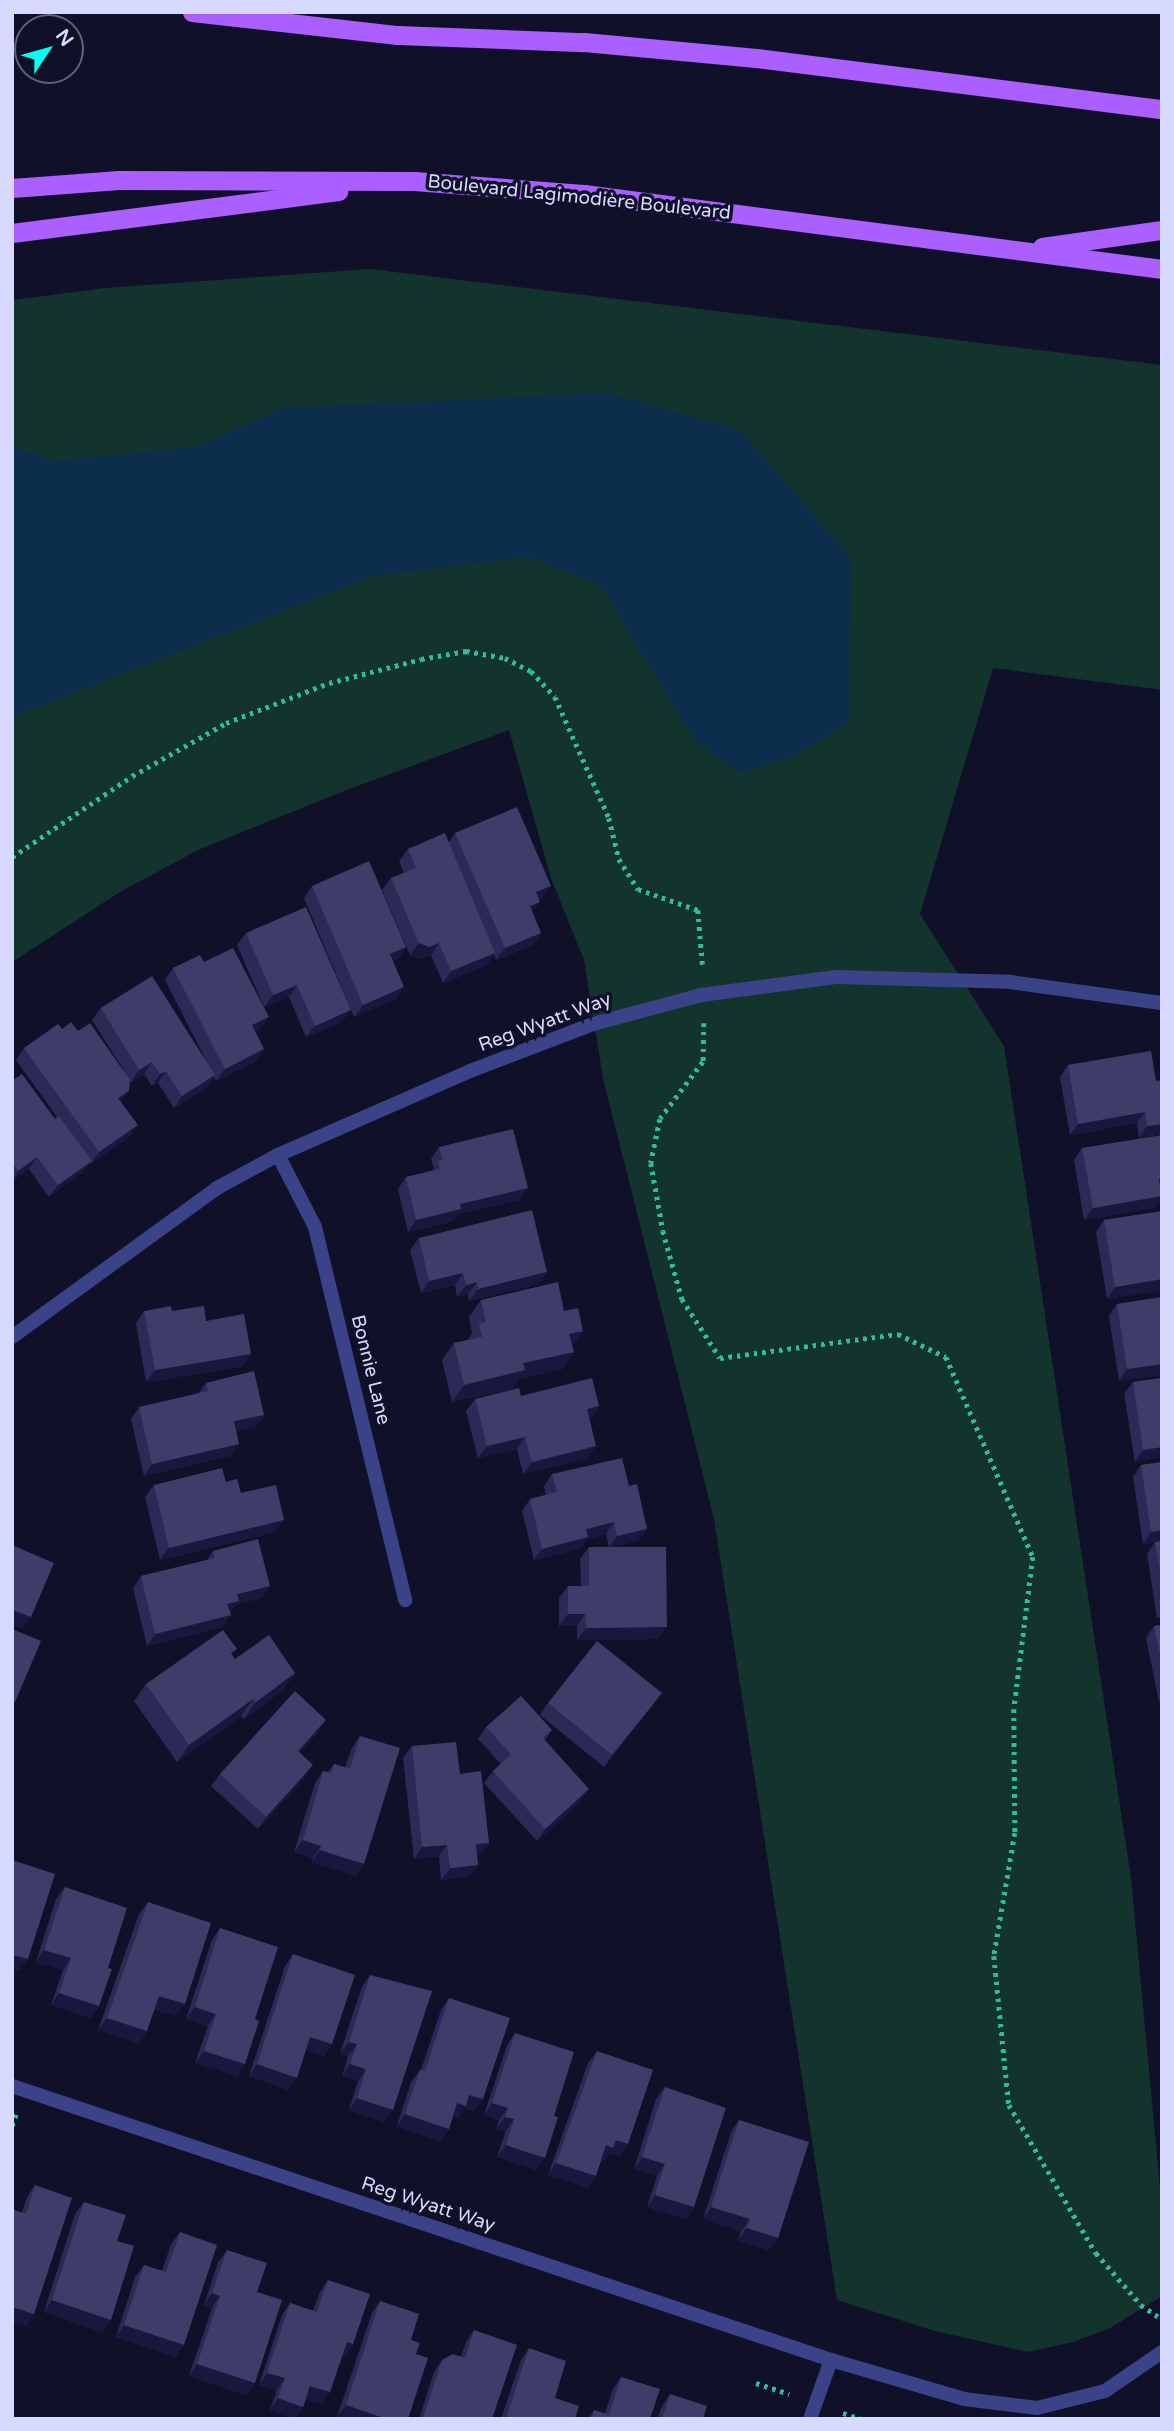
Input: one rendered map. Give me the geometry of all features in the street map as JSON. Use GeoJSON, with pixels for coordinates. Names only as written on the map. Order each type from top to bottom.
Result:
{"type":"FeatureCollection","features":[{"type":"Feature","properties":{"kind":"main road"},"geometry":{"type":"LineString","coordinates":[[192,12],[398,35],[584,42],[756,58],[1162,108]]}},
{"type":"Feature","properties":{"kind":"main road","name":"Boulevard Lagimodière Boulevard"},"geometry":{"type":"LineString","coordinates":[[12,188],[119,180],[414,181],[584,194],[1162,269]]}},
{"type":"Feature","properties":{"kind":"main road"},"geometry":{"type":"LineString","coordinates":[[12,233],[414,181]]}},
{"type":"Feature","properties":{"kind":"main road","name":"Boulevard Lagimodière Boulevard"},"geometry":{"type":"LineString","coordinates":[[1017,251],[1162,230]]}},
{"type":"Feature","properties":{"kind":"street","name":"Reg Wyatt Way"},"geometry":{"type":"LineString","coordinates":[[12,1338],[217,1188],[278,1155],[470,1072],[593,1024],[705,994],[836,977],[1010,982],[1162,1003]]}},
{"type":"Feature","properties":{"kind":"street","name":"Bonnie Lane"},"geometry":{"type":"LineString","coordinates":[[278,1155],[315,1227],[405,1600]]}},
{"type":"Feature","properties":{"kind":"street","name":"Reg Wyatt Way"},"geometry":{"type":"LineString","coordinates":[[12,2086],[831,2360],[964,2399],[1037,2408],[1105,2390],[1162,2352]]}},
{"type":"Feature","properties":{"kind":"street"},"geometry":{"type":"LineString","coordinates":[[810,2419],[831,2360]]}},
{"type":"Feature","properties":{"kind":"path"},"geometry":{"type":"LineString","coordinates":[[12,857],[132,776],[226,723],[329,683],[421,659],[466,651],[505,657],[531,671],[555,697],[610,818],[619,859],[638,889],[698,910],[705,994],[703,1062],[660,1119],[651,1163],[663,1231],[682,1298],[720,1358],[898,1334],[946,1357],[1033,1557],[1014,1709],[1015,1833],[994,1956],[1009,2105],[1096,2253],[1141,2305],[1162,2319]]}},
{"type":"Feature","properties":{"kind":"green space"},"geometry":{"type":"Polygon","coordinates":[[[370,269],[1162,365],[1162,690],[993,668],[920,914],[1004,1046],[1131,1878],[1162,2209],[1162,2296],[1110,2328],[1073,2342],[1028,2352],[935,2331],[837,2300],[714,1519],[603,1078],[584,960],[551,878],[509,730],[344,791],[198,850],[120,892],[12,962],[12,300],[105,288],[370,269]]]}},
{"type":"Feature","properties":{"kind":"water"},"geometry":{"type":"Polygon","coordinates":[[[608,393],[740,430],[851,558],[849,722],[797,755],[739,773],[695,740],[600,585],[529,557],[373,576],[12,717],[12,447],[57,461],[197,447],[283,408],[608,393]]]}},
{"type":"Feature","properties":{"kind":"building"},"geometry":{"type":"Polygon","coordinates":[[[517,807],[551,886],[536,892],[540,902],[530,906],[541,933],[505,948],[455,833],[517,807]]]}},
{"type":"Feature","properties":{"kind":"building"},"geometry":{"type":"Polygon","coordinates":[[[445,833],[495,953],[451,971],[439,943],[429,947],[419,943],[391,878],[416,868],[408,849],[445,833]]]}},
{"type":"Feature","properties":{"kind":"building"},"geometry":{"type":"Polygon","coordinates":[[[369,861],[406,947],[390,954],[404,987],[363,1005],[312,886],[369,861]]]}},
{"type":"Feature","properties":{"kind":"building"},"geometry":{"type":"Polygon","coordinates":[[[306,907],[351,1010],[315,1026],[297,985],[273,995],[246,933],[306,907]]]}},
{"type":"Feature","properties":{"kind":"building"},"geometry":{"type":"Polygon","coordinates":[[[233,948],[269,1017],[252,1025],[264,1049],[225,1069],[173,968],[200,955],[204,962],[233,948]]]}},
{"type":"Feature","properties":{"kind":"building"},"geometry":{"type":"Polygon","coordinates":[[[152,976],[215,1075],[182,1096],[166,1071],[160,1074],[152,1062],[139,1070],[101,1008],[152,976]]]}},
{"type":"Feature","properties":{"kind":"building"},"geometry":{"type":"Polygon","coordinates":[[[71,1022],[78,1031],[90,1023],[130,1080],[129,1091],[118,1098],[138,1125],[99,1152],[24,1048],[58,1024],[62,1029],[71,1022]]]}},
{"type":"Feature","properties":{"kind":"building"},"geometry":{"type":"Polygon","coordinates":[[[1151,1051],[1156,1081],[1162,1080],[1162,1124],[1147,1126],[1145,1112],[1078,1124],[1068,1065],[1151,1051]]]}},
{"type":"Feature","properties":{"kind":"building"},"geometry":{"type":"Polygon","coordinates":[[[22,1074],[55,1119],[59,1116],[92,1161],[58,1185],[37,1157],[18,1171],[12,1162],[12,1081],[22,1074]]]}},
{"type":"Feature","properties":{"kind":"building"},"geometry":{"type":"Polygon","coordinates":[[[513,1129],[528,1188],[460,1204],[461,1209],[416,1220],[406,1177],[440,1169],[438,1161],[443,1160],[439,1147],[513,1129]]]}},
{"type":"Feature","properties":{"kind":"building"},"geometry":{"type":"Polygon","coordinates":[[[1162,1135],[1162,1179],[1159,1179],[1162,1196],[1093,1208],[1082,1148],[1162,1135]]]}},
{"type":"Feature","properties":{"kind":"building"},"geometry":{"type":"Polygon","coordinates":[[[532,1210],[547,1272],[478,1289],[477,1282],[466,1285],[463,1273],[429,1281],[419,1238],[532,1210]]]}},
{"type":"Feature","properties":{"kind":"building"},"geometry":{"type":"Polygon","coordinates":[[[1162,1211],[1162,1279],[1115,1287],[1104,1220],[1162,1211]]]}},
{"type":"Feature","properties":{"kind":"building"},"geometry":{"type":"Polygon","coordinates":[[[558,1282],[564,1311],[578,1308],[583,1331],[569,1334],[574,1352],[523,1363],[525,1370],[464,1385],[454,1343],[482,1337],[479,1324],[486,1322],[481,1300],[558,1282]]]}},
{"type":"Feature","properties":{"kind":"building"},"geometry":{"type":"Polygon","coordinates":[[[1162,1297],[1162,1364],[1127,1369],[1117,1304],[1162,1297]]]}},
{"type":"Feature","properties":{"kind":"building"},"geometry":{"type":"Polygon","coordinates":[[[171,1306],[172,1311],[204,1306],[206,1321],[244,1314],[251,1354],[155,1370],[144,1311],[171,1306]]]}},
{"type":"Feature","properties":{"kind":"building"},"geometry":{"type":"Polygon","coordinates":[[[254,1371],[264,1415],[234,1421],[239,1444],[152,1464],[139,1407],[208,1391],[206,1383],[254,1371]]]}},
{"type":"Feature","properties":{"kind":"building"},"geometry":{"type":"Polygon","coordinates":[[[592,1378],[599,1406],[587,1409],[596,1446],[532,1462],[525,1437],[487,1446],[475,1399],[519,1388],[521,1396],[592,1378]]]}},
{"type":"Feature","properties":{"kind":"building"},"geometry":{"type":"Polygon","coordinates":[[[1162,1378],[1162,1447],[1143,1450],[1133,1382],[1162,1378]]]}},
{"type":"Feature","properties":{"kind":"building"},"geometry":{"type":"Polygon","coordinates":[[[622,1458],[629,1486],[637,1484],[647,1529],[617,1536],[614,1522],[586,1529],[588,1537],[542,1549],[530,1499],[557,1492],[552,1474],[622,1458]]]}},
{"type":"Feature","properties":{"kind":"building"},"geometry":{"type":"Polygon","coordinates":[[[1162,1462],[1162,1530],[1151,1532],[1141,1465],[1162,1462]]]}},
{"type":"Feature","properties":{"kind":"building"},"geometry":{"type":"Polygon","coordinates":[[[222,1468],[226,1482],[237,1479],[241,1493],[276,1485],[284,1520],[169,1548],[154,1485],[222,1468]]]}},
{"type":"Feature","properties":{"kind":"building"},"geometry":{"type":"Polygon","coordinates":[[[258,1539],[270,1586],[237,1594],[239,1601],[227,1604],[231,1615],[155,1634],[141,1576],[215,1558],[213,1551],[258,1539]]]}},
{"type":"Feature","properties":{"kind":"building"},"geometry":{"type":"Polygon","coordinates":[[[1162,1541],[1162,1583],[1155,1542],[1162,1541]]]}},
{"type":"Feature","properties":{"kind":"building"},"geometry":{"type":"Polygon","coordinates":[[[12,1545],[54,1563],[31,1617],[12,1610],[12,1545]]]}},
{"type":"Feature","properties":{"kind":"building"},"geometry":{"type":"Polygon","coordinates":[[[589,1547],[666,1547],[667,1627],[586,1628],[585,1614],[568,1614],[568,1586],[589,1586],[589,1547]]]}},
{"type":"Feature","properties":{"kind":"building"},"geometry":{"type":"Polygon","coordinates":[[[1162,1625],[1162,1663],[1154,1626],[1162,1625]]]}},
{"type":"Feature","properties":{"kind":"building"},"geometry":{"type":"Polygon","coordinates":[[[12,1629],[41,1641],[15,1702],[12,1701],[12,1629]]]}},
{"type":"Feature","properties":{"kind":"building"},"geometry":{"type":"Polygon","coordinates":[[[223,1630],[237,1649],[231,1653],[235,1659],[269,1635],[295,1673],[189,1745],[146,1684],[223,1630]]]}},
{"type":"Feature","properties":{"kind":"building"},"geometry":{"type":"Polygon","coordinates":[[[597,1641],[662,1693],[612,1755],[548,1703],[597,1641]]]}},
{"type":"Feature","properties":{"kind":"building"},"geometry":{"type":"Polygon","coordinates":[[[295,1691],[326,1720],[298,1751],[313,1765],[266,1817],[220,1774],[295,1691]]]}},
{"type":"Feature","properties":{"kind":"building"},"geometry":{"type":"Polygon","coordinates":[[[521,1696],[552,1730],[543,1738],[589,1789],[545,1829],[493,1771],[511,1754],[486,1727],[521,1696]]]}},
{"type":"Feature","properties":{"kind":"building"},"geometry":{"type":"Polygon","coordinates":[[[360,1736],[400,1748],[364,1864],[320,1850],[321,1846],[303,1840],[323,1771],[331,1773],[334,1764],[350,1769],[360,1736]]]}},
{"type":"Feature","properties":{"kind":"building"},"geometry":{"type":"Polygon","coordinates":[[[456,1742],[460,1774],[481,1771],[489,1843],[476,1844],[478,1865],[450,1868],[447,1845],[422,1847],[412,1746],[456,1742]]]}},
{"type":"Feature","properties":{"kind":"building"},"geometry":{"type":"Polygon","coordinates":[[[12,1860],[55,1874],[28,1959],[12,1955],[12,1860]]]}},
{"type":"Feature","properties":{"kind":"building"},"geometry":{"type":"Polygon","coordinates":[[[65,1887],[127,1908],[108,1968],[112,1969],[99,2006],[59,1993],[71,1958],[44,1950],[65,1887]]]}},
{"type":"Feature","properties":{"kind":"building"},"geometry":{"type":"Polygon","coordinates":[[[148,1902],[211,1923],[185,2004],[159,1996],[147,2031],[107,2018],[148,1902]]]}},
{"type":"Feature","properties":{"kind":"building"},"geometry":{"type":"Polygon","coordinates":[[[220,1928],[278,1947],[255,2019],[259,2021],[245,2064],[204,2051],[216,2014],[195,2007],[220,1928]]]}},
{"type":"Feature","properties":{"kind":"building"},"geometry":{"type":"Polygon","coordinates":[[[293,1954],[355,1975],[332,2044],[310,2037],[297,2078],[257,2064],[293,1954]]]}},
{"type":"Feature","properties":{"kind":"building"},"geometry":{"type":"Polygon","coordinates":[[[370,1975],[432,1991],[393,2110],[357,2098],[366,2069],[350,2064],[357,2044],[349,2042],[370,1975]]]}},
{"type":"Feature","properties":{"kind":"building"},"geometry":{"type":"Polygon","coordinates":[[[449,1998],[510,2018],[483,2099],[469,2095],[466,2106],[457,2103],[449,2129],[405,2114],[420,2070],[425,2071],[449,1998]]]}},
{"type":"Feature","properties":{"kind":"building"},"geometry":{"type":"Polygon","coordinates":[[[515,2033],[574,2052],[554,2116],[558,2117],[545,2158],[506,2145],[514,2119],[505,2117],[508,2108],[492,2103],[515,2033]]]}},
{"type":"Feature","properties":{"kind":"building"},"geometry":{"type":"Polygon","coordinates":[[[597,2051],[653,2070],[628,2144],[616,2140],[613,2148],[606,2145],[596,2176],[556,2163],[597,2051]]]}},
{"type":"Feature","properties":{"kind":"building"},"geometry":{"type":"Polygon","coordinates":[[[665,2087],[726,2108],[694,2207],[655,2195],[665,2164],[642,2157],[665,2087]]]}},
{"type":"Feature","properties":{"kind":"building"},"geometry":{"type":"Polygon","coordinates":[[[739,2120],[809,2142],[778,2238],[747,2228],[750,2219],[711,2207],[739,2120]]]}},
{"type":"Feature","properties":{"kind":"building"},"geometry":{"type":"Polygon","coordinates":[[[35,2185],[72,2198],[34,2314],[12,2307],[12,2209],[26,2214],[35,2185]]]}},
{"type":"Feature","properties":{"kind":"building"},"geometry":{"type":"Polygon","coordinates":[[[84,2202],[126,2215],[117,2241],[134,2246],[111,2320],[52,2300],[84,2202]]]}},
{"type":"Feature","properties":{"kind":"building"},"geometry":{"type":"Polygon","coordinates":[[[180,2232],[217,2245],[184,2345],[124,2325],[144,2265],[166,2272],[180,2232]]]}},
{"type":"Feature","properties":{"kind":"building"},"geometry":{"type":"Polygon","coordinates":[[[227,2250],[267,2263],[257,2292],[282,2300],[255,2383],[197,2364],[220,2296],[212,2293],[227,2250]]]}},
{"type":"Feature","properties":{"kind":"building"},"geometry":{"type":"Polygon","coordinates":[[[328,2280],[370,2294],[353,2344],[347,2342],[330,2392],[310,2386],[303,2407],[278,2398],[285,2378],[267,2373],[290,2303],[317,2312],[328,2280]]]}},
{"type":"Feature","properties":{"kind":"building"},"geometry":{"type":"Polygon","coordinates":[[[380,2301],[419,2314],[411,2340],[420,2343],[416,2354],[428,2358],[408,2419],[386,2419],[346,2405],[380,2301]]]}},
{"type":"Feature","properties":{"kind":"building"},"geometry":{"type":"Polygon","coordinates":[[[474,2330],[517,2345],[492,2419],[423,2419],[442,2360],[453,2354],[465,2358],[474,2330]]]}},
{"type":"Feature","properties":{"kind":"building"},"geometry":{"type":"Polygon","coordinates":[[[529,2348],[566,2361],[555,2398],[579,2406],[575,2419],[506,2419],[529,2348]]]}},
{"type":"Feature","properties":{"kind":"building"},"geometry":{"type":"Polygon","coordinates":[[[621,2377],[660,2389],[650,2419],[591,2419],[594,2410],[609,2415],[621,2377]]]}},
{"type":"Feature","properties":{"kind":"building"},"geometry":{"type":"Polygon","coordinates":[[[670,2394],[707,2406],[703,2419],[662,2419],[670,2394]]]}}]}
